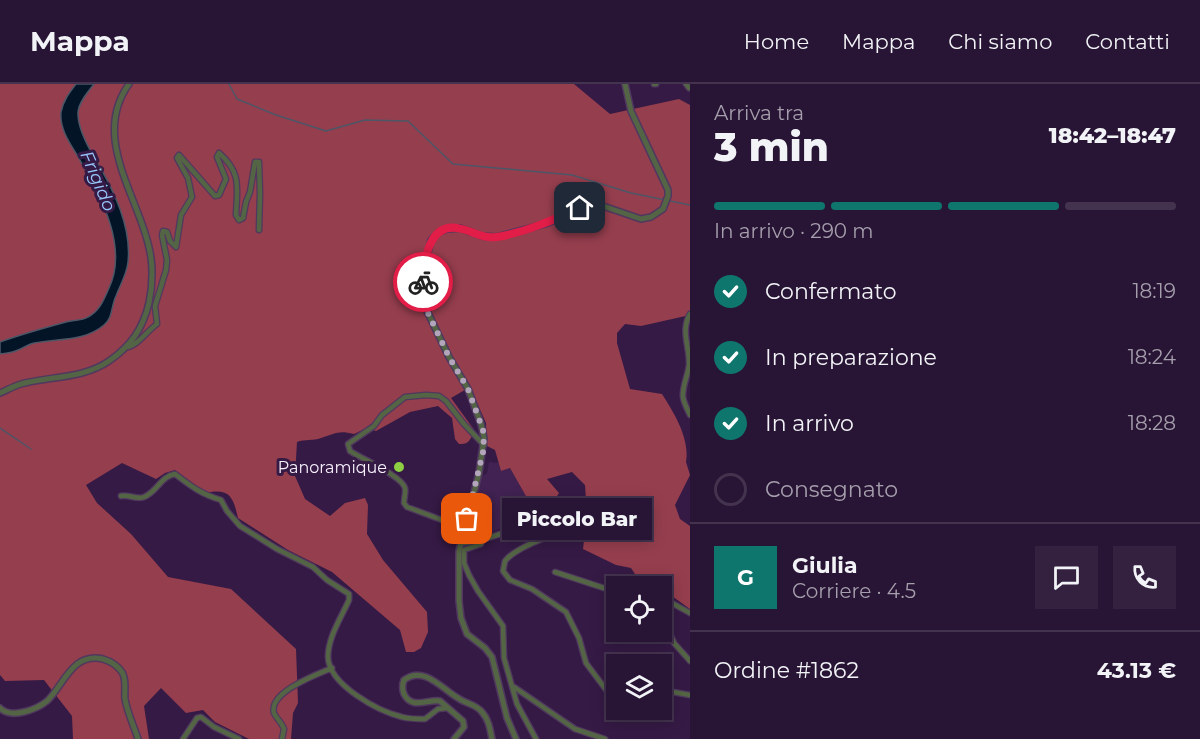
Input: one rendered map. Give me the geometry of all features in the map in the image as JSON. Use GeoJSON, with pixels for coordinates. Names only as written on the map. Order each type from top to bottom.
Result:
{"type":"FeatureCollection","features":[{"type":"Feature","properties":{"kind":"street"},"geometry":{"type":"LineString","coordinates":[[0,393],[21,384],[86,371],[107,363],[128,347],[147,314],[152,281],[151,258],[114,144],[116,114],[123,92],[129,84]]}},
{"type":"Feature","properties":{"kind":"street"},"geometry":{"type":"LineString","coordinates":[[516,739],[507,718],[492,657],[485,648],[467,634],[461,618],[458,560],[484,445],[482,424],[468,389],[449,357],[427,311],[423,291],[424,269],[431,240],[439,232],[447,229],[460,228],[482,236],[496,237],[545,224],[590,206],[600,205],[641,219],[651,217],[663,210],[668,196],[662,175],[631,111],[625,84]]}},
{"type":"Feature","properties":{"kind":"street"},"geometry":{"type":"LineString","coordinates":[[128,347],[135,345],[145,332],[157,324],[155,306],[167,260],[163,231],[167,232],[176,247],[181,215],[192,197],[188,178],[177,158],[179,155],[214,196],[219,195],[226,179],[217,157],[219,153],[222,156],[235,171],[236,215],[239,220],[243,218],[255,162],[259,162],[259,230]]}},
{"type":"Feature","properties":{"kind":"street"},"geometry":{"type":"LineString","coordinates":[[690,314],[685,331],[689,348],[689,364],[683,396],[690,415]]}},
{"type":"Feature","properties":{"kind":"street"},"geometry":{"type":"LineString","coordinates":[[463,533],[450,523],[407,507],[404,502],[405,489],[401,483],[381,467],[371,464],[350,451],[348,444],[374,426],[382,415],[405,397],[426,395],[439,396],[446,401],[484,445]]}},
{"type":"Feature","properties":{"kind":"street"},"geometry":{"type":"LineString","coordinates":[[121,496],[142,498],[165,478],[175,474],[205,496],[221,500],[240,526],[277,549],[313,567],[347,592],[349,600],[332,637],[328,657],[344,687],[378,708],[393,714],[425,719],[438,709],[449,708]]}},
{"type":"Feature","properties":{"kind":"street"},"geometry":{"type":"LineString","coordinates":[[460,543],[547,523],[602,524],[604,527],[602,530],[564,532],[516,552],[505,561],[503,572],[510,580],[539,593],[566,612],[579,638],[586,663],[606,690]]}},
{"type":"Feature","properties":{"kind":"street"},"geometry":{"type":"LineString","coordinates":[[481,539],[481,544],[464,550],[464,563],[478,591],[503,626],[504,658],[518,704],[536,739]]}},
{"type":"Feature","properties":{"kind":"street"},"geometry":{"type":"LineString","coordinates":[[555,572],[606,589]]}},
{"type":"Feature","properties":{"kind":"street"},"geometry":{"type":"LineString","coordinates":[[672,605],[690,613]]}},
{"type":"Feature","properties":{"kind":"street"},"geometry":{"type":"LineString","coordinates":[[672,638],[690,661]]}},
{"type":"Feature","properties":{"kind":"street"},"geometry":{"type":"LineString","coordinates":[[0,708],[14,714],[39,706],[48,700],[73,667],[91,659],[104,659],[113,663],[123,674],[125,700],[138,739]]}},
{"type":"Feature","properties":{"kind":"street"},"geometry":{"type":"LineString","coordinates":[[282,739],[284,729],[274,714],[278,698],[297,684],[332,668]]}},
{"type":"Feature","properties":{"kind":"street"},"geometry":{"type":"LineString","coordinates":[[453,739],[464,724],[459,716],[436,700],[422,703],[410,702],[403,692],[404,680],[415,675],[422,676],[444,686],[460,700],[477,707],[488,721],[492,739]]}},
{"type":"Feature","properties":{"kind":"street"},"geometry":{"type":"LineString","coordinates":[[513,687],[575,729],[605,739]]}},
{"type":"Feature","properties":{"kind":"street"},"geometry":{"type":"LineString","coordinates":[[672,692],[690,695]]}},
{"type":"Feature","properties":{"kind":"street"},"geometry":{"type":"LineString","coordinates":[[183,739],[197,718],[201,717],[214,727],[239,739]]}},
{"type":"Feature","properties":{"kind":"shaded area"},"geometry":{"type":"Polygon","coordinates":[[[0,84],[574,84],[610,114],[679,99],[690,105],[690,315],[641,326],[625,324],[617,333],[617,343],[630,389],[662,394],[676,418],[686,444],[686,462],[690,475],[675,505],[680,519],[690,526],[690,609],[672,596],[672,576],[635,576],[631,568],[616,565],[583,549],[587,515],[585,485],[572,472],[547,479],[559,493],[549,509],[540,512],[527,498],[510,468],[501,471],[495,450],[487,446],[486,423],[470,387],[451,398],[475,431],[465,443],[459,444],[455,439],[452,418],[438,406],[410,412],[376,431],[367,428],[354,434],[340,432],[318,439],[297,442],[295,476],[305,499],[330,516],[345,503],[365,498],[368,505],[367,534],[383,560],[427,612],[428,632],[421,648],[414,652],[406,652],[400,630],[332,572],[288,550],[238,518],[229,495],[220,492],[206,493],[175,470],[156,479],[122,463],[86,485],[97,503],[131,534],[168,577],[231,589],[296,649],[298,703],[293,713],[291,739],[249,739],[215,722],[203,710],[186,713],[161,688],[144,706],[149,739],[73,739],[72,716],[44,680],[5,681],[0,675],[0,84]]]}},
{"type":"Feature","properties":{"kind":"shaded area"},"geometry":{"type":"Polygon","coordinates":[[[489,462],[499,463],[501,471],[510,468],[527,498],[506,512],[505,516],[509,525],[491,532],[488,525],[478,527],[471,517],[480,478],[487,473],[489,462]]]}},
{"type":"Feature","properties":{"kind":"water","name":"Frigido"},"geometry":{"type":"Polygon","coordinates":[[[76,84],[94,84],[80,105],[79,124],[89,149],[120,208],[127,235],[126,271],[109,319],[104,325],[79,337],[32,344],[14,352],[0,354],[0,342],[58,324],[83,319],[92,314],[99,308],[114,273],[116,256],[114,240],[104,207],[62,126],[62,108],[76,84]]]}},
{"type":"Feature","properties":{"kind":"waterway"},"geometry":{"type":"LineString","coordinates":[[229,84],[237,99],[276,115],[326,131],[365,120],[408,121],[453,164],[572,175],[631,193],[690,205]]}},
{"type":"Feature","properties":{"kind":"waterway"},"geometry":{"type":"LineString","coordinates":[[0,428],[31,449]]}},
{"type":"Feature","properties":{"kind":"way so far"},"geometry":{"type":"LineString","coordinates":[[423,282],[427,311],[449,357],[468,389],[483,430],[484,448],[467,519]]}},
{"type":"Feature","properties":{"kind":"place","name":"Panoramique"},"geometry":{"type":"Point","coordinates":[399,467]}},
{"type":"Feature","properties":{"kind":"place","name":"Piccolo Bar"},"geometry":{"type":"Point","coordinates":[467,519]}},
{"type":"Feature","properties":{"kind":"route"},"geometry":{"type":"LineString","coordinates":[[423,282],[431,240],[439,232],[460,228],[482,236],[496,237],[545,224],[580,208]]}}]}
